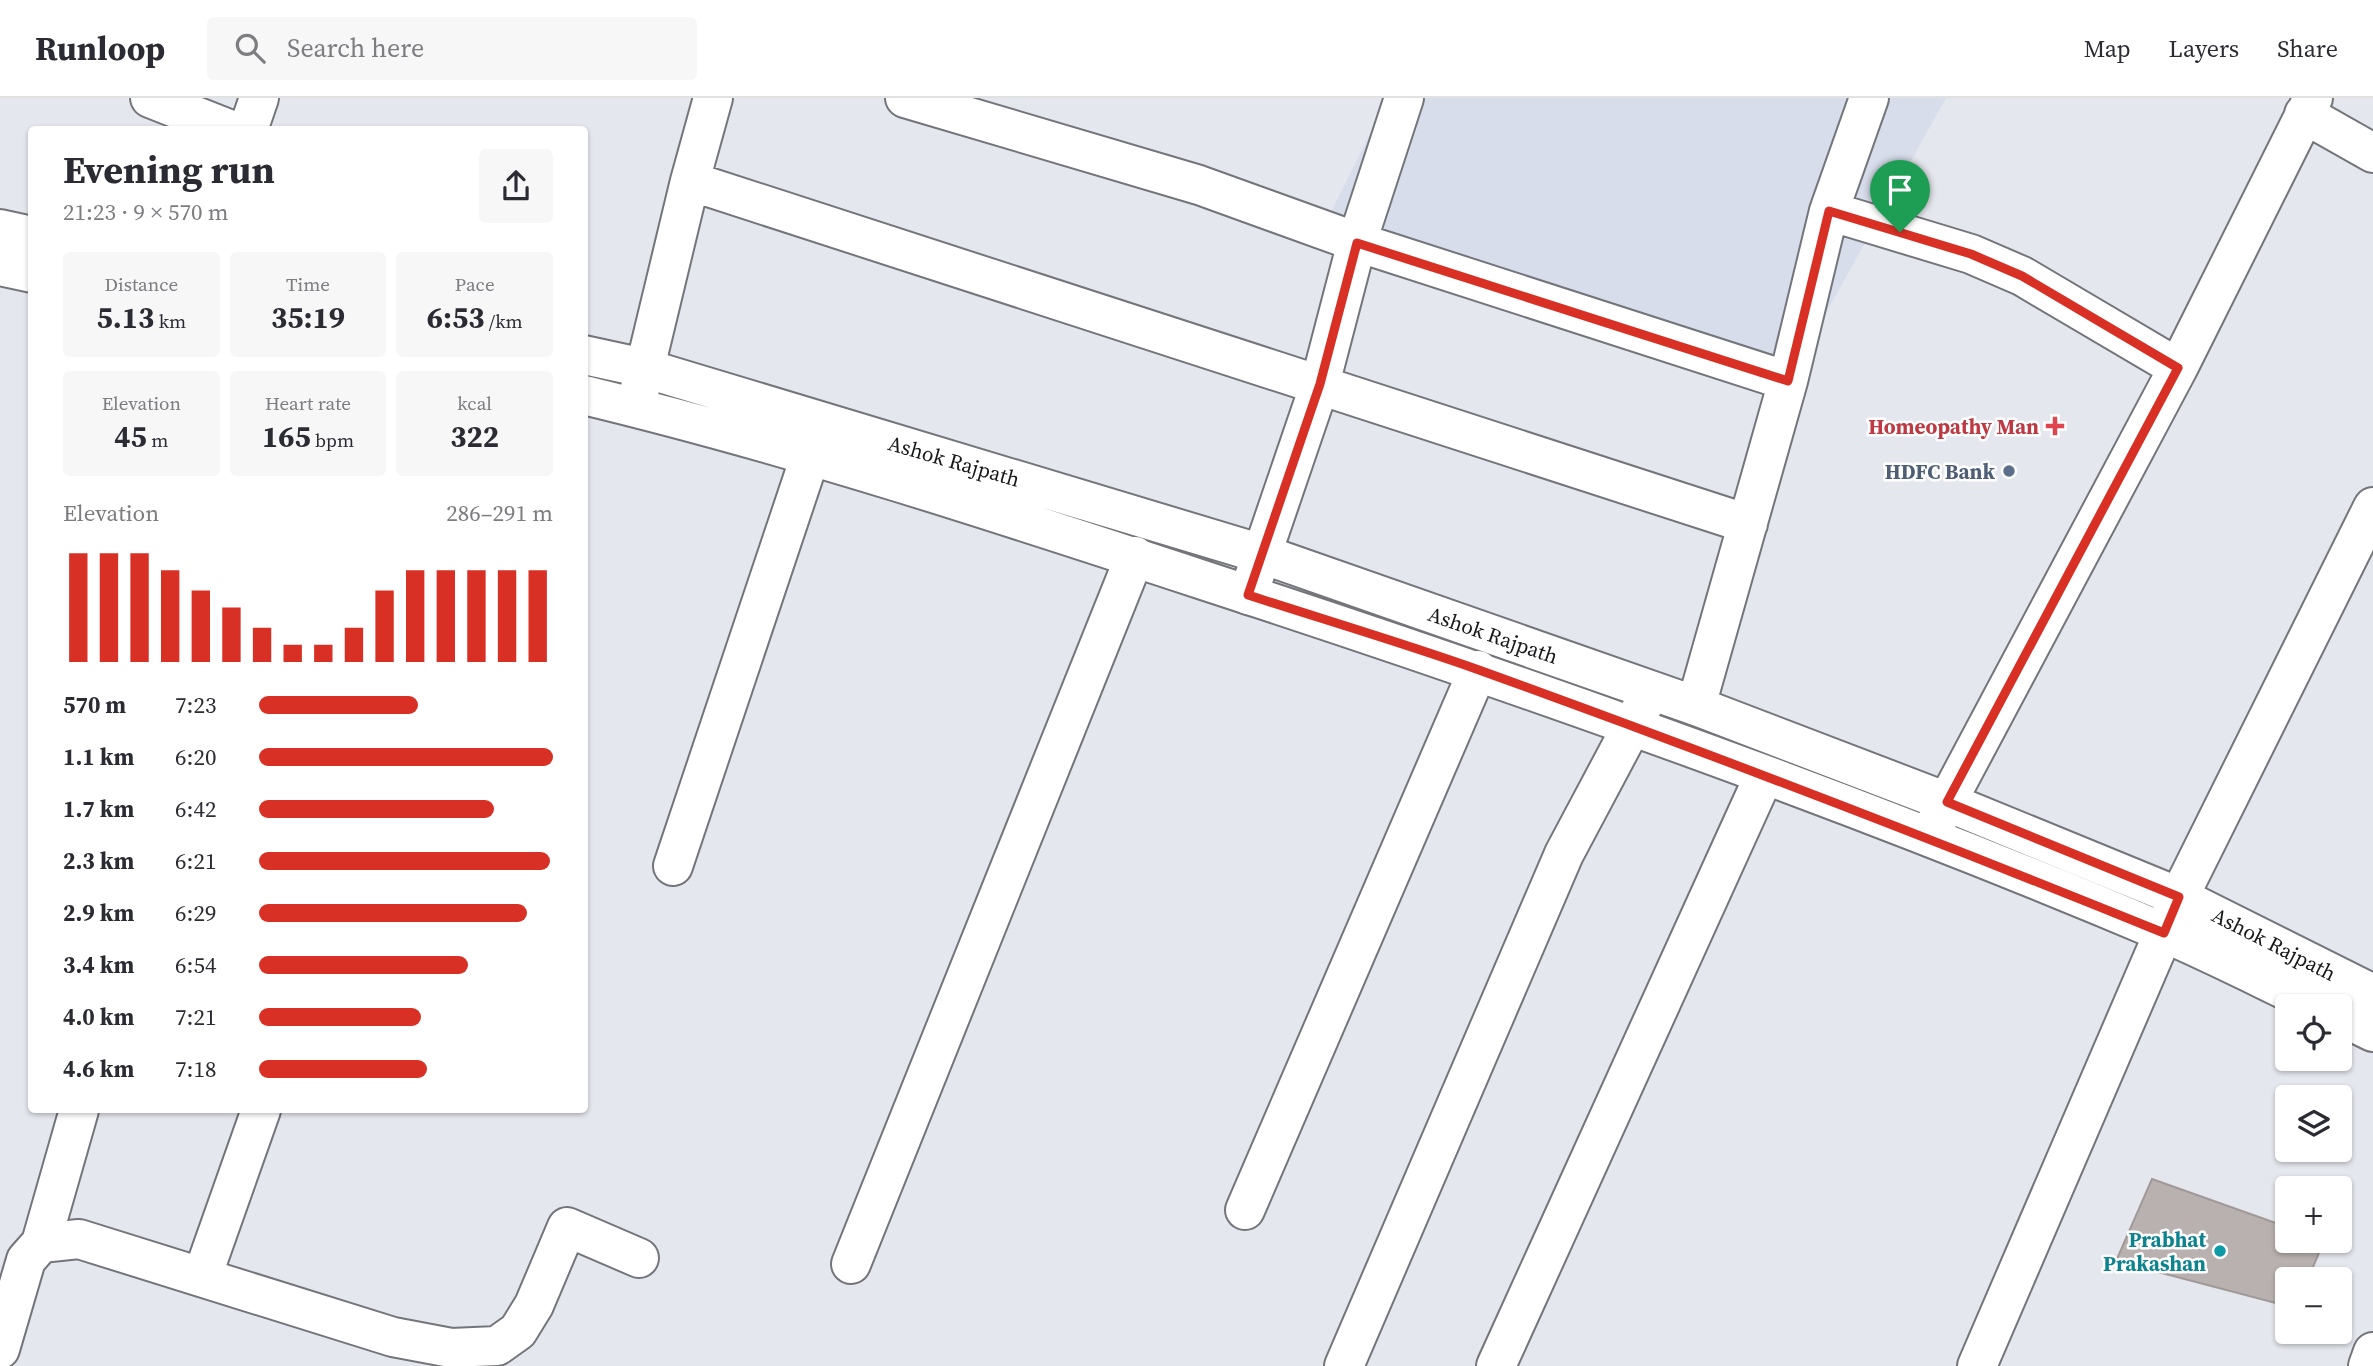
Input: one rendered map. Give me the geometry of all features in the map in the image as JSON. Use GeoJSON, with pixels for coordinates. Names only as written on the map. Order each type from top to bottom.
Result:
{"type":"FeatureCollection","features":[{"type":"Feature","properties":{"kind":"street"},"geometry":{"type":"LineString","coordinates":[[150,98],[221,126]]}},
{"type":"Feature","properties":{"kind":"street"},"geometry":{"type":"LineString","coordinates":[[249,126],[259,98]]}},
{"type":"Feature","properties":{"kind":"street"},"geometry":{"type":"LineString","coordinates":[[636,407],[690,181],[713,98]]}},
{"type":"Feature","properties":{"kind":"street"},"geometry":{"type":"LineString","coordinates":[[905,98],[1199,185],[1357,243],[1788,381]]}},
{"type":"Feature","properties":{"kind":"street"},"geometry":{"type":"LineString","coordinates":[[1248,595],[1320,384],[1357,243],[1404,98]]}},
{"type":"Feature","properties":{"kind":"street"},"geometry":{"type":"LineString","coordinates":[[1696,706],[1788,381],[1829,211],[1869,98]]}},
{"type":"Feature","properties":{"kind":"street"},"geometry":{"type":"LineString","coordinates":[[1928,837],[2178,368],[2308,106],[2373,153]]}},
{"type":"Feature","properties":{"kind":"street"},"geometry":{"type":"LineString","coordinates":[[690,181],[1748,524]]}},
{"type":"Feature","properties":{"kind":"street"},"geometry":{"type":"LineString","coordinates":[[1829,211],[1971,254],[2022,276],[2178,368]]}},
{"type":"Feature","properties":{"kind":"street"},"geometry":{"type":"LineString","coordinates":[[0,229],[28,235]]}},
{"type":"Feature","properties":{"kind":"street"},"geometry":{"type":"LineString","coordinates":[[0,267],[28,272]]}},
{"type":"Feature","properties":{"kind":"street","name":"Ashok Rajpath"},"geometry":{"type":"LineString","coordinates":[[588,356],[644,368],[1262,554],[1696,706],[1947,802],[2179,897],[2373,994]]}},
{"type":"Feature","properties":{"kind":"street","name":"Ashok Rajpath"},"geometry":{"type":"LineString","coordinates":[[588,396],[810,457],[1135,556],[1478,670],[1685,744],[1928,837],[2164,933],[2294,994]]}},
{"type":"Feature","properties":{"kind":"street"},"geometry":{"type":"LineString","coordinates":[[673,866],[810,457]]}},
{"type":"Feature","properties":{"kind":"street"},"geometry":{"type":"LineString","coordinates":[[1977,1366],[2179,897],[2373,508]]}},
{"type":"Feature","properties":{"kind":"street"},"geometry":{"type":"LineString","coordinates":[[851,1264],[1135,556]]}},
{"type":"Feature","properties":{"kind":"street"},"geometry":{"type":"LineString","coordinates":[[1245,1210],[1478,670]]}},
{"type":"Feature","properties":{"kind":"street"},"geometry":{"type":"LineString","coordinates":[[1344,1366],[1564,854],[1651,690]]}},
{"type":"Feature","properties":{"kind":"street"},"geometry":{"type":"LineString","coordinates":[[1496,1366],[1764,776]]}},
{"type":"Feature","properties":{"kind":"street"},"geometry":{"type":"LineString","coordinates":[[2352,1022],[2373,1032]]}},
{"type":"Feature","properties":{"kind":"street"},"geometry":{"type":"LineString","coordinates":[[0,1349],[26,1260],[41,1242],[78,1113]]}},
{"type":"Feature","properties":{"kind":"street"},"geometry":{"type":"LineString","coordinates":[[202,1277],[260,1113]]}},
{"type":"Feature","properties":{"kind":"street"},"geometry":{"type":"LineString","coordinates":[[41,1242],[79,1239],[393,1337],[451,1348],[497,1346],[518,1331],[534,1305],[567,1227],[639,1258]]}},
{"type":"Feature","properties":{"kind":"street"},"geometry":{"type":"LineString","coordinates":[[2368,1366],[2373,1352]]}},
{"type":"Feature","properties":{"kind":"shaded area"},"geometry":{"type":"Polygon","coordinates":[[[1388,98],[1946,98],[1788,381],[1322,230],[1388,98]]]}},
{"type":"Feature","properties":{"kind":"building","name":"Prabhat Prakashan"},"geometry":{"type":"Polygon","coordinates":[[[2152,1179],[2275,1223],[2275,1253],[2319,1253],[2313,1267],[2275,1267],[2275,1303],[2116,1261],[2152,1179]]]}},
{"type":"Feature","properties":{"kind":"place","name":"Homeopathy Man"},"geometry":{"type":"Point","coordinates":[2055,426]}},
{"type":"Feature","properties":{"kind":"place","name":"HDFC Bank"},"geometry":{"type":"Point","coordinates":[2009,471]}},
{"type":"Feature","properties":{"kind":"place","name":"Prabhat Prakashan"},"geometry":{"type":"Point","coordinates":[2220,1251]}},
{"type":"Feature","properties":{"kind":"route"},"geometry":{"type":"LineString","coordinates":[[1829,211],[1900,232],[1971,254],[2022,276],[2178,368],[1947,802],[2179,897],[2164,933],[1928,837],[1685,744],[1478,670],[1248,595],[1320,384],[1357,243],[1788,381],[1829,211]]}}]}
